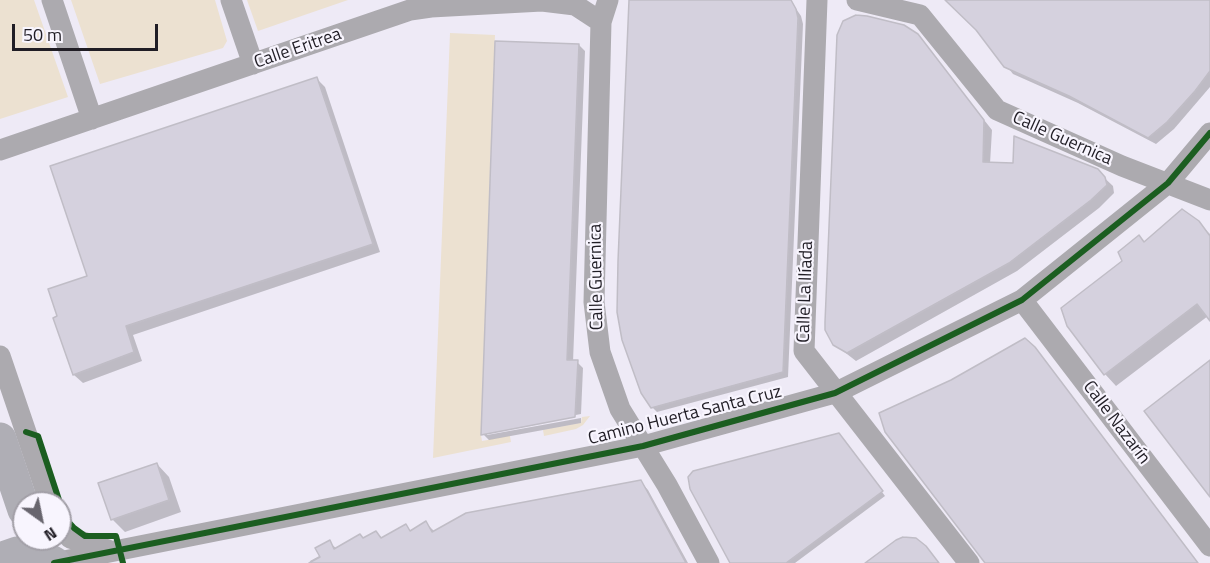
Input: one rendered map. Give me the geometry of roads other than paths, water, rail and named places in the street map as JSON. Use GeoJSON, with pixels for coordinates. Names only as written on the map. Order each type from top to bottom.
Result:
{"type":"FeatureCollection","features":[{"type":"Feature","properties":{"kind":"main road"},"geometry":{"type":"LineString","coordinates":[[0,439],[18,491]]}},
{"type":"Feature","properties":{"kind":"main road"},"geometry":{"type":"LineString","coordinates":[[0,559],[17,554],[46,552]]}},
{"type":"Feature","properties":{"kind":"street"},"geometry":{"type":"LineString","coordinates":[[52,0],[92,119]]}},
{"type":"Feature","properties":{"kind":"street"},"geometry":{"type":"LineString","coordinates":[[231,0],[253,64]]}},
{"type":"Feature","properties":{"kind":"street","name":"Calle Guernica"},"geometry":{"type":"LineString","coordinates":[[608,0],[601,22],[594,302],[600,352],[620,409],[709,563]]}},
{"type":"Feature","properties":{"kind":"street","name":"Calle La Ilíada"},"geometry":{"type":"LineString","coordinates":[[816,0],[804,351],[969,563]]}},
{"type":"Feature","properties":{"kind":"street","name":"Calle Guernica"},"geometry":{"type":"LineString","coordinates":[[856,0],[920,15],[997,110],[1122,166],[1210,200]]}},
{"type":"Feature","properties":{"kind":"street","name":"Calle Eritrea"},"geometry":{"type":"LineString","coordinates":[[0,150],[253,64],[408,5],[431,7],[543,1],[575,5],[601,22]]}},
{"type":"Feature","properties":{"kind":"street","name":"Camino Huerta Santa Cruz"},"geometry":{"type":"LineString","coordinates":[[46,552],[112,552],[643,446],[835,393],[1022,300],[1168,183],[1210,133]]}},
{"type":"Feature","properties":{"kind":"street","name":"Calle Nazarín"},"geometry":{"type":"LineString","coordinates":[[1022,300],[1210,546]]}},
{"type":"Feature","properties":{"kind":"street"},"geometry":{"type":"LineString","coordinates":[[0,356],[43,491]]}},
{"type":"Feature","properties":{"kind":"street"},"geometry":{"type":"LineString","coordinates":[[72,539],[112,552]]}}]}
